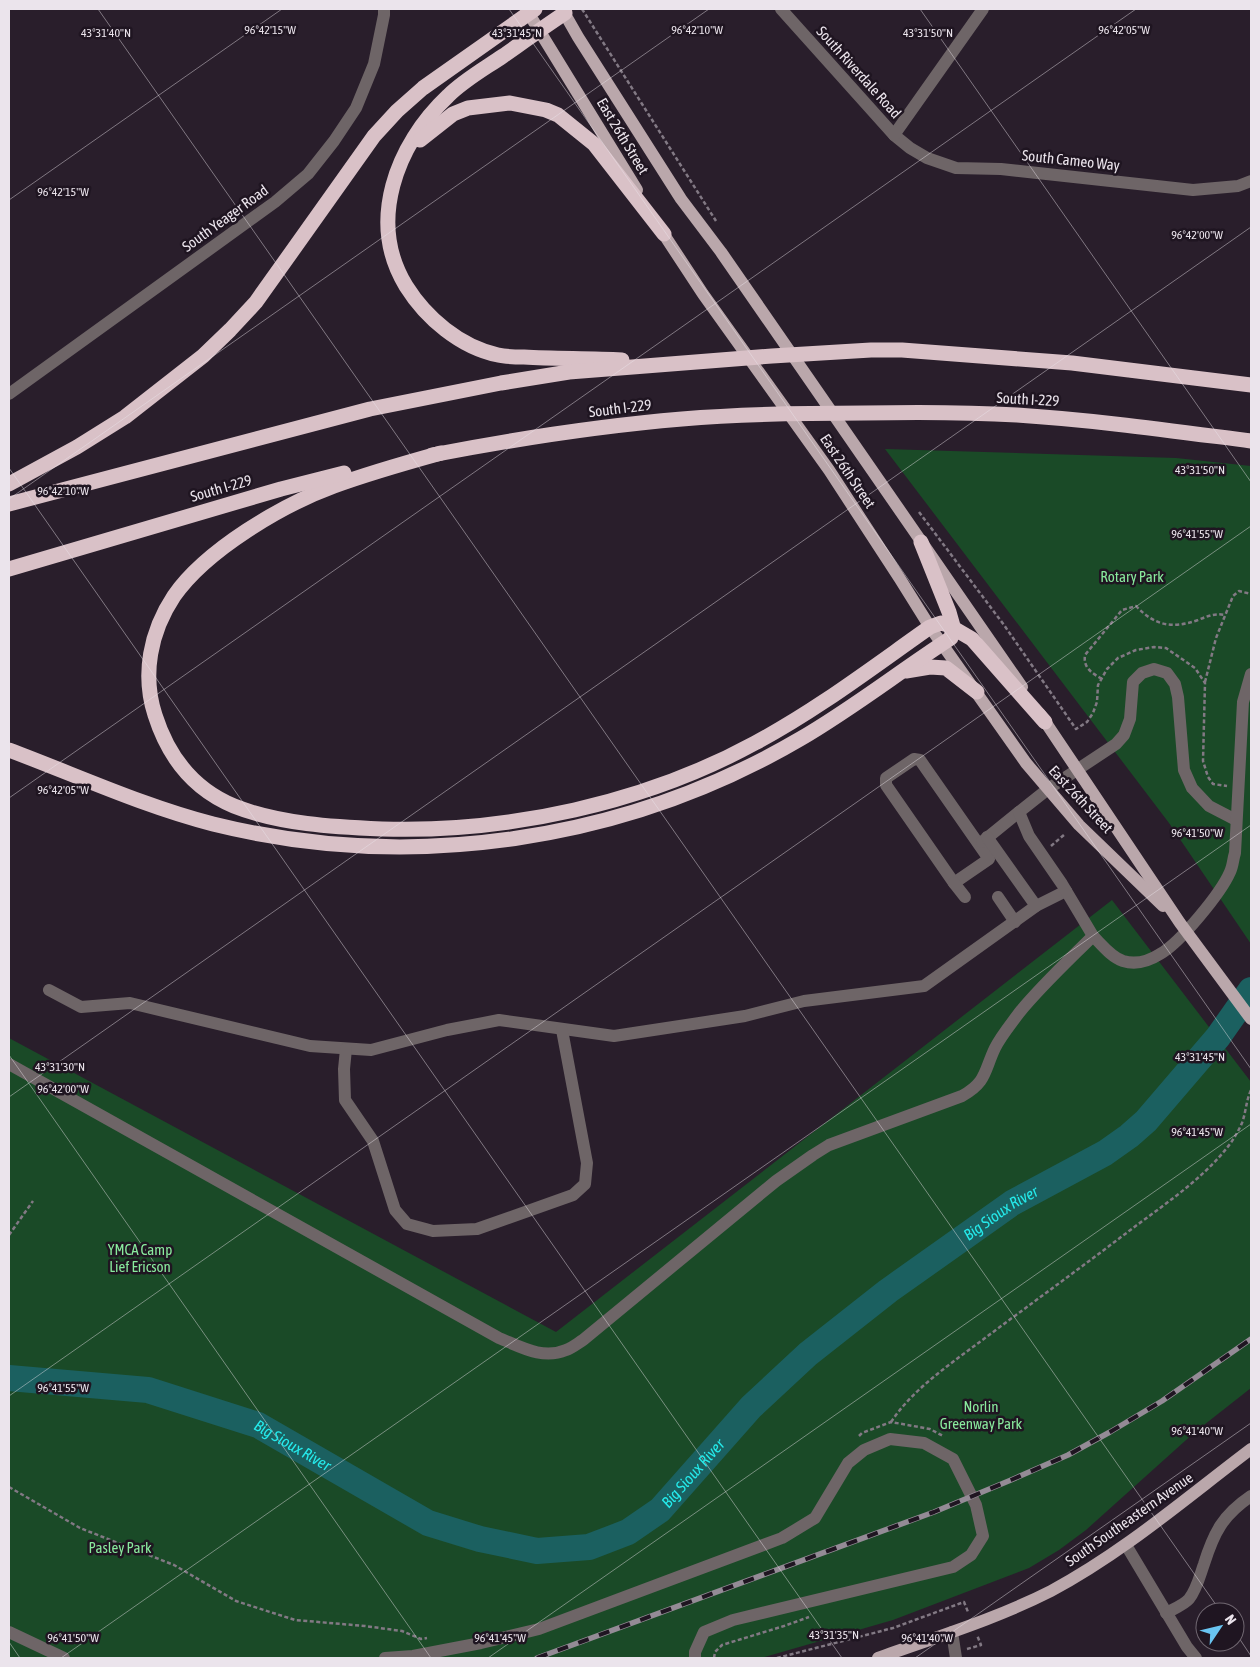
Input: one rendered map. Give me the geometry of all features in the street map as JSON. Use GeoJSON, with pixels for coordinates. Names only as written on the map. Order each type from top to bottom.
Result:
{"type":"FeatureCollection","features":[{"type":"Feature","properties":{"kind":"highway"},"geometry":{"type":"LineString","coordinates":[[9,484],[77,448],[110,427],[203,356],[256,302],[374,136],[397,111],[423,88],[530,10]]}},
{"type":"Feature","properties":{"kind":"highway"},"geometry":{"type":"LineString","coordinates":[[564,11],[540,30],[463,83],[447,97],[417,134],[394,177],[388,216],[388,238],[392,257],[399,275],[412,296],[430,317],[445,330],[478,348],[498,355],[546,359],[696,362]]}},
{"type":"Feature","properties":{"kind":"highway"},"geometry":{"type":"LineString","coordinates":[[402,160],[436,127],[453,114],[468,108],[510,103],[546,110],[558,115],[594,144],[664,234]]}},
{"type":"Feature","properties":{"kind":"highway"},"geometry":{"type":"LineString","coordinates":[[9,504],[370,408],[569,372],[854,351],[902,350],[1072,363],[1251,385]]}},
{"type":"Feature","properties":{"kind":"highway","name":"South I-229"},"geometry":{"type":"LineString","coordinates":[[9,569],[281,489],[371,467],[441,453],[559,434],[683,419],[799,413],[942,412],[1082,420],[1251,441]]}},
{"type":"Feature","properties":{"kind":"highway"},"geometry":{"type":"LineString","coordinates":[[441,453],[332,487],[280,512],[255,526],[213,556],[174,597],[163,616],[149,657],[148,680],[151,701],[164,741],[174,757],[186,774],[213,795],[232,805],[280,819],[367,828],[412,830],[505,822],[546,816],[591,806],[679,777],[753,744],[822,702],[930,627],[941,623],[953,626],[972,639],[1045,722]]}},
{"type":"Feature","properties":{"kind":"highway"},"geometry":{"type":"LineString","coordinates":[[9,750],[132,797],[213,824],[294,840],[386,847],[432,848],[566,831],[619,817],[679,797],[734,774],[800,740],[951,638],[953,626],[949,612],[921,542]]}},
{"type":"Feature","properties":{"kind":"highway"},"geometry":{"type":"LineString","coordinates":[[892,679],[916,669],[930,667],[946,668],[977,692]]}},
{"type":"Feature","properties":{"kind":"main road","name":"East 26th Street"},"geometry":{"type":"LineString","coordinates":[[530,10],[540,30],[664,234],[703,294],[829,470],[930,627],[1026,763],[1080,825],[1180,923]]}},
{"type":"Feature","properties":{"kind":"main road","name":"East 26th Street"},"geometry":{"type":"LineString","coordinates":[[564,11],[578,37],[681,199],[721,252],[921,542],[1180,923],[1251,1019]]}},
{"type":"Feature","properties":{"kind":"main road","name":"South Southeastern Avenue"},"geometry":{"type":"LineString","coordinates":[[878,1658],[1020,1606],[1051,1591],[1126,1544],[1251,1448]]}},
{"type":"Feature","properties":{"kind":"street","name":"South Yeager Road"},"geometry":{"type":"LineString","coordinates":[[9,394],[275,202],[308,174],[334,141],[356,108],[374,64],[384,9]]}},
{"type":"Feature","properties":{"kind":"street","name":"South Riverdale Road"},"geometry":{"type":"LineString","coordinates":[[781,9],[894,135]]}},
{"type":"Feature","properties":{"kind":"street"},"geometry":{"type":"LineString","coordinates":[[894,135],[983,9]]}},
{"type":"Feature","properties":{"kind":"street","name":"South Cameo Way"},"geometry":{"type":"LineString","coordinates":[[894,135],[910,148],[927,158],[956,168],[1001,169],[1193,190],[1238,186],[1251,181]]}},
{"type":"Feature","properties":{"kind":"street"},"geometry":{"type":"LineString","coordinates":[[983,841],[1048,788],[1116,744],[1124,735],[1130,719],[1133,682],[1142,673],[1154,669],[1167,673],[1175,684],[1178,697],[1184,770],[1192,788],[1209,806],[1236,820]]}},
{"type":"Feature","properties":{"kind":"street"},"geometry":{"type":"LineString","coordinates":[[1019,812],[1029,836],[1066,891],[1093,936],[1112,954],[1123,961],[1144,962],[1159,955],[1172,946],[1209,904],[1230,872],[1235,853],[1243,702],[1251,674]]}},
{"type":"Feature","properties":{"kind":"street"},"geometry":{"type":"LineString","coordinates":[[965,897],[886,785],[886,778],[914,759],[920,760],[1036,906]]}},
{"type":"Feature","properties":{"kind":"street"},"geometry":{"type":"LineString","coordinates":[[954,883],[989,859],[983,841]]}},
{"type":"Feature","properties":{"kind":"street"},"geometry":{"type":"LineString","coordinates":[[49,990],[80,1007],[130,1003],[310,1046],[346,1049],[371,1050],[447,1030],[499,1020],[614,1036],[745,1016],[804,1002],[924,986],[1036,906],[1066,891]]}},
{"type":"Feature","properties":{"kind":"street"},"geometry":{"type":"LineString","coordinates":[[998,897],[1015,922]]}},
{"type":"Feature","properties":{"kind":"street"},"geometry":{"type":"LineString","coordinates":[[9,1064],[499,1338],[527,1350],[547,1355],[566,1350],[583,1340],[776,1181],[829,1145],[974,1090],[984,1078],[996,1047],[1019,1013],[1093,936]]}},
{"type":"Feature","properties":{"kind":"street"},"geometry":{"type":"LineString","coordinates":[[346,1049],[344,1069],[345,1100],[373,1141],[395,1210],[407,1224],[433,1231],[477,1229],[573,1195],[585,1184],[587,1163],[562,1030]]}},
{"type":"Feature","properties":{"kind":"street"},"geometry":{"type":"LineString","coordinates":[[385,1658],[413,1656],[481,1643],[539,1629],[782,1538],[815,1518],[848,1463],[864,1450],[890,1439],[924,1443],[953,1459],[976,1505],[983,1536],[971,1555],[953,1567],[733,1620],[704,1632],[694,1652],[696,1658]]}},
{"type":"Feature","properties":{"kind":"street"},"geometry":{"type":"LineString","coordinates":[[1166,1613],[1188,1600],[1198,1583],[1211,1540],[1228,1514],[1251,1496]]}},
{"type":"Feature","properties":{"kind":"street"},"geometry":{"type":"LineString","coordinates":[[1126,1544],[1166,1613],[1196,1658]]}},
{"type":"Feature","properties":{"kind":"street"},"geometry":{"type":"LineString","coordinates":[[9,1632],[64,1658]]}},
{"type":"Feature","properties":{"kind":"street"},"geometry":{"type":"LineString","coordinates":[[952,1632],[956,1655]]}},
{"type":"Feature","properties":{"kind":"path"},"geometry":{"type":"LineString","coordinates":[[582,9],[720,227]]}},
{"type":"Feature","properties":{"kind":"path"},"geometry":{"type":"LineString","coordinates":[[916,508],[1004,625],[1076,729],[1088,722],[1093,713],[1097,702],[1098,685],[1107,669],[1118,658],[1136,650],[1154,647],[1166,648],[1179,655],[1195,668],[1205,683]]}},
{"type":"Feature","properties":{"kind":"path"},"geometry":{"type":"LineString","coordinates":[[1238,787],[1214,784],[1208,777],[1203,760],[1205,683],[1216,638],[1233,596],[1239,591],[1251,594]]}},
{"type":"Feature","properties":{"kind":"path"},"geometry":{"type":"LineString","coordinates":[[1102,679],[1090,672],[1084,661],[1085,655],[1122,610],[1136,606],[1150,619],[1162,623],[1184,625],[1217,613],[1225,615]]}},
{"type":"Feature","properties":{"kind":"path"},"geometry":{"type":"LineString","coordinates":[[1050,847],[1065,834]]}},
{"type":"Feature","properties":{"kind":"path"},"geometry":{"type":"LineString","coordinates":[[891,1422],[900,1409],[937,1374],[1140,1223],[1188,1186],[1210,1166],[1226,1149],[1242,1123],[1251,1090]]}},
{"type":"Feature","properties":{"kind":"path"},"geometry":{"type":"LineString","coordinates":[[9,1234],[34,1200]]}},
{"type":"Feature","properties":{"kind":"path"},"geometry":{"type":"LineString","coordinates":[[857,1438],[862,1433],[891,1422],[930,1429],[944,1437]]}},
{"type":"Feature","properties":{"kind":"path"},"geometry":{"type":"LineString","coordinates":[[9,1487],[80,1528],[174,1565],[236,1601],[295,1620],[365,1626],[402,1631],[421,1639],[430,1638]]}},
{"type":"Feature","properties":{"kind":"path"},"geometry":{"type":"LineString","coordinates":[[777,1658],[893,1628],[964,1602],[981,1645],[956,1655]]}},
{"type":"Feature","properties":{"kind":"path"},"geometry":{"type":"LineString","coordinates":[[714,1658],[715,1652],[722,1645],[816,1614]]}},
{"type":"Feature","properties":{"kind":"green space","name":"Rotary Park"},"geometry":{"type":"Polygon","coordinates":[[[885,449],[1176,458],[1251,466],[1251,944],[1169,823],[885,449]]]}},
{"type":"Feature","properties":{"kind":"green space"},"geometry":{"type":"Polygon","coordinates":[[[1112,900],[1251,1082],[1251,1388],[1195,1432],[1086,1530],[1059,1550],[1029,1568],[893,1620],[761,1658],[9,1658],[9,1038],[556,1332],[1112,900]]]}},
{"type":"Feature","properties":{"kind":"waterway","name":"Big Sioux River"},"geometry":{"type":"LineString","coordinates":[[9,1378],[148,1390],[258,1425],[428,1523],[480,1539],[537,1551],[589,1547],[628,1532],[660,1510],[751,1407],[808,1354],[888,1291],[1012,1203],[1105,1153],[1129,1136],[1146,1121],[1218,1037],[1251,990]]}},
{"type":"Feature","properties":{"kind":"railway"},"geometry":{"type":"LineString","coordinates":[[537,1658],[934,1512],[1068,1455],[1162,1401],[1251,1339]]}},
{"type":"Feature","properties":{"kind":"park label","name":"YMCA Camp Lief Ericson"},"geometry":{"type":"Point","coordinates":[140,1258]}},
{"type":"Feature","properties":{"kind":"park label","name":"Norlin Greenway Park"},"geometry":{"type":"Point","coordinates":[981,1414]}},
{"type":"Feature","properties":{"kind":"park label","name":"Pasley Park"},"geometry":{"type":"Point","coordinates":[120,1547]}}]}
